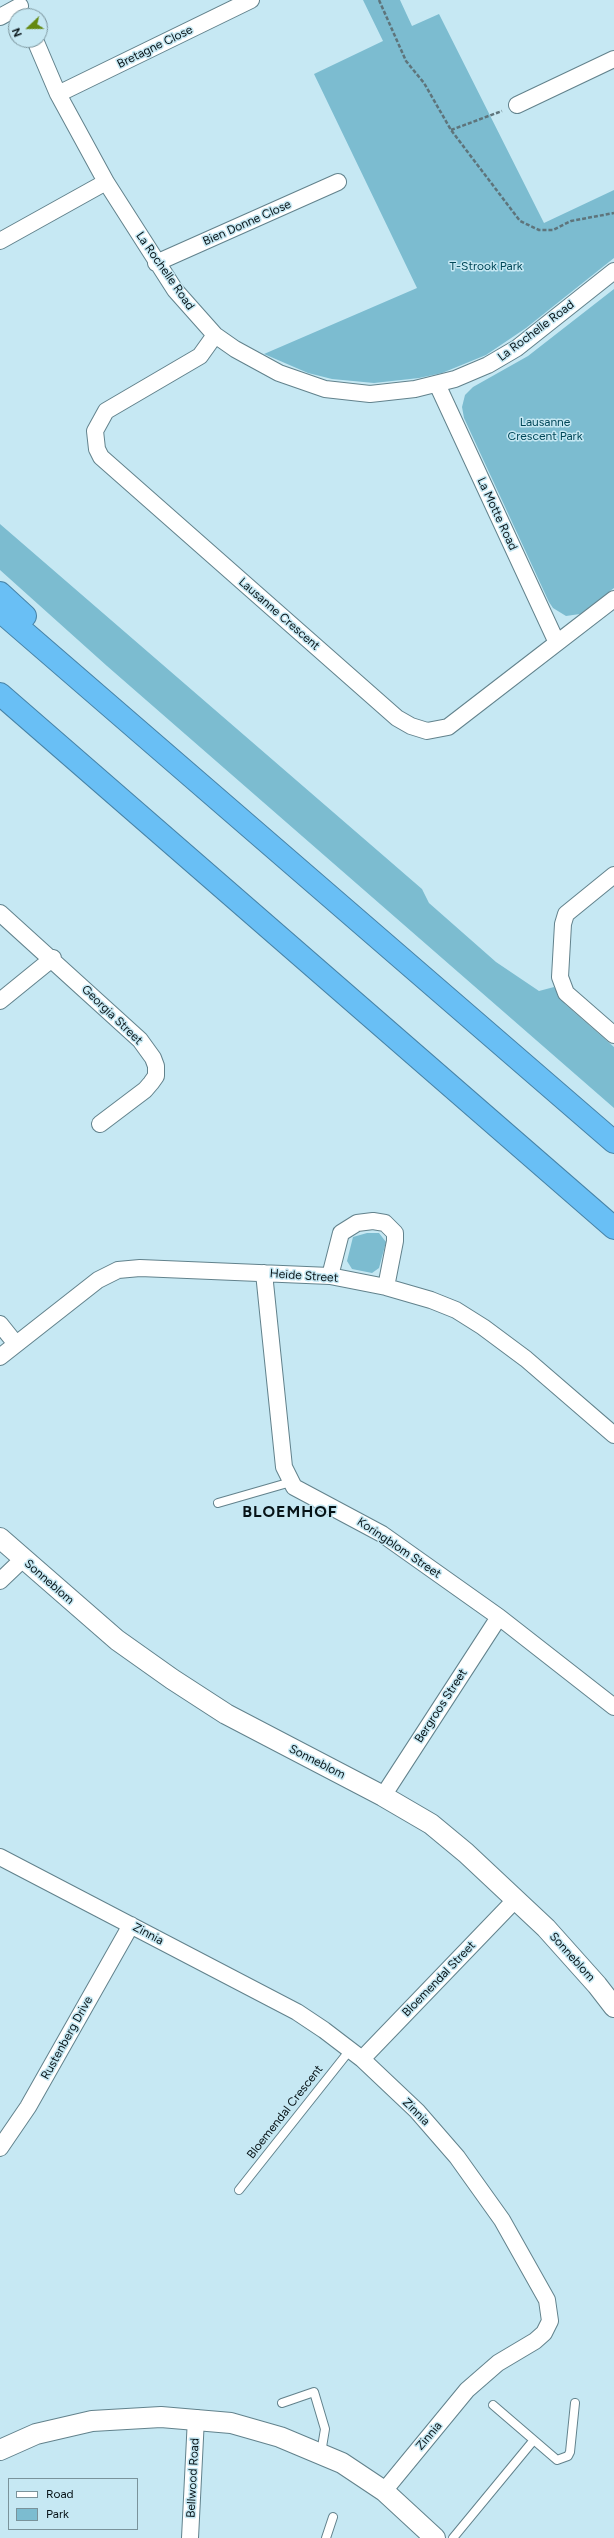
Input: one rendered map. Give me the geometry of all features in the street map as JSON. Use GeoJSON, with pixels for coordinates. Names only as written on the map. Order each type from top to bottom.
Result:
{"type":"FeatureCollection","features":[{"type":"Feature","properties":{"kind":"highway"},"geometry":{"type":"LineString","coordinates":[[0,593],[32,622],[107,703]]}},
{"type":"Feature","properties":{"kind":"highway"},"geometry":{"type":"LineString","coordinates":[[0,611],[614,1142]]}},
{"type":"Feature","properties":{"kind":"highway"},"geometry":{"type":"LineString","coordinates":[[0,694],[614,1228]]}},
{"type":"Feature","properties":{"kind":"street","name":"Bretagne Close"},"geometry":{"type":"LineString","coordinates":[[58,94],[252,0]]}},
{"type":"Feature","properties":{"kind":"street"},"geometry":{"type":"LineString","coordinates":[[0,17],[21,7]]}},
{"type":"Feature","properties":{"kind":"street","name":"La Rochelle Road"},"geometry":{"type":"LineString","coordinates":[[38,48],[58,94],[106,182],[156,263],[187,306],[215,335],[235,349],[279,373],[325,389],[370,394],[400,392],[437,384],[472,373],[504,356],[614,271]]}},
{"type":"Feature","properties":{"kind":"street"},"geometry":{"type":"LineString","coordinates":[[517,105],[614,59]]}},
{"type":"Feature","properties":{"kind":"street"},"geometry":{"type":"LineString","coordinates":[[0,241],[106,182]]}},
{"type":"Feature","properties":{"kind":"street","name":"Bien Donne Close"},"geometry":{"type":"LineString","coordinates":[[156,263],[338,182]]}},
{"type":"Feature","properties":{"kind":"street","name":"Lausanne Crescent"},"geometry":{"type":"LineString","coordinates":[[215,335],[200,356],[106,411],[95,430],[95,440],[101,457],[397,718],[411,726],[427,731],[448,727],[614,598]]}},
{"type":"Feature","properties":{"kind":"street","name":"La Motte Road"},"geometry":{"type":"LineString","coordinates":[[437,384],[557,643]]}},
{"type":"Feature","properties":{"kind":"street"},"geometry":{"type":"LineString","coordinates":[[614,874],[566,914],[563,924],[560,977],[566,993],[614,1035]]}},
{"type":"Feature","properties":{"kind":"street","name":"Georgia Street"},"geometry":{"type":"LineString","coordinates":[[0,913],[53,958],[140,1040],[156,1066],[156,1076],[145,1090],[100,1124]]}},
{"type":"Feature","properties":{"kind":"street"},"geometry":{"type":"LineString","coordinates":[[0,1001],[53,958]]}},
{"type":"Feature","properties":{"kind":"street"},"geometry":{"type":"LineString","coordinates":[[330,1276],[341,1233],[357,1223],[373,1221],[385,1223],[395,1233],[395,1241],[386,1287]]}},
{"type":"Feature","properties":{"kind":"street","name":"Heide Street"},"geometry":{"type":"LineString","coordinates":[[0,1357],[98,1280],[118,1270],[140,1268],[330,1276],[386,1287],[431,1300],[456,1310],[483,1327],[526,1359],[614,1434]]}},
{"type":"Feature","properties":{"kind":"street","name":"Koringblom Street"},"geometry":{"type":"LineString","coordinates":[[264,1273],[284,1467],[291,1482],[300,1492],[346,1512],[382,1534],[499,1617],[614,1707]]}},
{"type":"Feature","properties":{"kind":"street"},"geometry":{"type":"LineString","coordinates":[[0,1324],[16,1344]]}},
{"type":"Feature","properties":{"kind":"street","name":"Sonneblom"},"geometry":{"type":"LineString","coordinates":[[0,1538],[22,1560],[117,1640],[172,1679],[226,1714],[383,1796],[431,1824],[516,1899],[575,1959],[614,2008]]}},
{"type":"Feature","properties":{"kind":"street"},"geometry":{"type":"LineString","coordinates":[[0,1581],[22,1560]]}},
{"type":"Feature","properties":{"kind":"street","name":"Bergroos Street"},"geometry":{"type":"LineString","coordinates":[[383,1796],[499,1617]]}},
{"type":"Feature","properties":{"kind":"street","name":"Zinnia"},"geometry":{"type":"LineString","coordinates":[[0,1857],[131,1924],[297,2012],[356,2054],[417,2111],[457,2157],[510,2233],[547,2300],[550,2312],[550,2321],[544,2333],[535,2341],[498,2363],[468,2390],[384,2491]]}},
{"type":"Feature","properties":{"kind":"street","name":"Bloemendal Street"},"geometry":{"type":"LineString","coordinates":[[356,2054],[516,1899]]}},
{"type":"Feature","properties":{"kind":"street","name":"Rustenberg Drive"},"geometry":{"type":"LineString","coordinates":[[0,2148],[28,2108],[131,1924]]}},
{"type":"Feature","properties":{"kind":"street"},"geometry":{"type":"LineString","coordinates":[[0,2450],[36,2434],[92,2421],[126,2417],[196,2418],[254,2428],[321,2453],[384,2491],[435,2538]]}},
{"type":"Feature","properties":{"kind":"street","name":"Bellwood Road"},"geometry":{"type":"LineString","coordinates":[[190,2538],[196,2418]]}},
{"type":"Feature","properties":{"kind":"lane"},"geometry":{"type":"LineString","coordinates":[[218,1503],[291,1482]]}},
{"type":"Feature","properties":{"kind":"lane","name":"Bloemendal Crescent"},"geometry":{"type":"LineString","coordinates":[[240,2190],[356,2054]]}},
{"type":"Feature","properties":{"kind":"lane"},"geometry":{"type":"LineString","coordinates":[[282,2403],[314,2392],[325,2429],[321,2453]]}},
{"type":"Feature","properties":{"kind":"lane"},"geometry":{"type":"LineString","coordinates":[[493,2406],[557,2460],[568,2456],[575,2403]]}},
{"type":"Feature","properties":{"kind":"lane"},"geometry":{"type":"LineString","coordinates":[[452,2538],[533,2441]]}},
{"type":"Feature","properties":{"kind":"lane"},"geometry":{"type":"LineString","coordinates":[[326,2538],[333,2517]]}},
{"type":"Feature","properties":{"kind":"path"},"geometry":{"type":"LineString","coordinates":[[379,0],[406,61],[424,83],[451,130],[520,221],[539,230],[552,230],[571,221],[598,214],[614,213]]}},
{"type":"Feature","properties":{"kind":"path"},"geometry":{"type":"LineString","coordinates":[[451,130],[517,105]]}},
{"type":"Feature","properties":{"kind":"green space","name":"T-Strook Park"},"geometry":{"type":"Polygon","coordinates":[[[363,0],[400,0],[412,26],[439,14],[544,223],[614,190],[614,258],[526,328],[486,355],[442,373],[419,378],[374,383],[332,379],[308,373],[264,354],[417,288],[314,74],[383,41],[363,0]]]}},
{"type":"Feature","properties":{"kind":"green space","name":"Lausanne Crescent Park"},"geometry":{"type":"Polygon","coordinates":[[[614,289],[614,588],[580,614],[566,616],[553,608],[549,602],[464,418],[462,407],[465,395],[473,387],[528,356],[614,289]]]}},
{"type":"Feature","properties":{"kind":"green space"},"geometry":{"type":"Polygon","coordinates":[[[0,524],[422,889],[429,903],[496,962],[539,991],[554,987],[565,1004],[614,1047],[614,1108],[107,666],[0,570],[0,524]]]}},
{"type":"Feature","properties":{"kind":"green space"},"geometry":{"type":"Polygon","coordinates":[[[367,1233],[379,1233],[386,1242],[379,1268],[372,1273],[352,1269],[347,1261],[353,1237],[367,1233]]]}},
{"type":"Feature","properties":{"kind":"district","name":"BLOEMHOF"},"geometry":{"type":"Point","coordinates":[290,1512]}}]}
